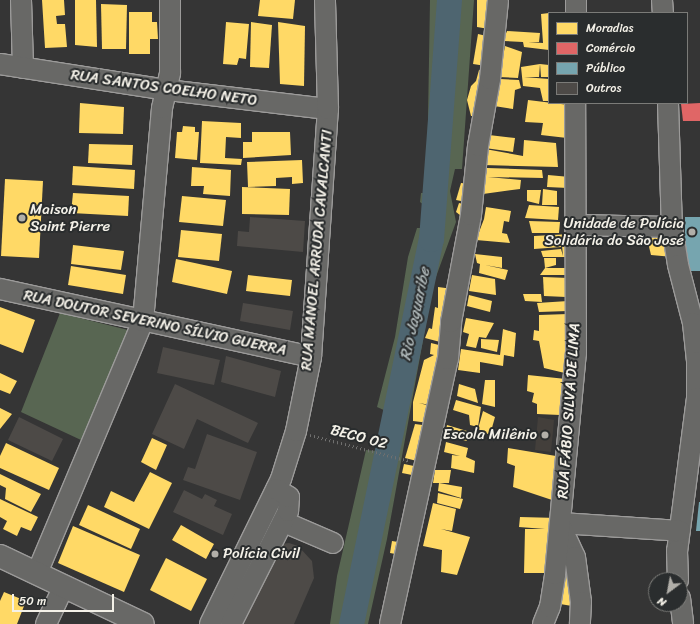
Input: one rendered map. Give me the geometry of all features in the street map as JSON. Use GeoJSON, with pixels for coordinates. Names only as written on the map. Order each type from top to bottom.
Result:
{"type":"FeatureCollection","features":[{"type":"Feature","properties":{"kind":"main road"},"geometry":{"type":"LineString","coordinates":[[0,556],[143,624]]}},
{"type":"Feature","properties":{"kind":"street"},"geometry":{"type":"LineString","coordinates":[[21,0],[23,68]]}},
{"type":"Feature","properties":{"kind":"street"},"geometry":{"type":"LineString","coordinates":[[37,573],[143,321],[162,108],[168,90],[170,72],[170,0]]}},
{"type":"Feature","properties":{"kind":"street","name":"RUA MANOEL ARRUDA CAVALCANTI"},"geometry":{"type":"LineString","coordinates":[[210,624],[276,489],[296,431],[311,357],[328,109],[325,0]]}},
{"type":"Feature","properties":{"kind":"street"},"geometry":{"type":"LineString","coordinates":[[390,624],[448,359],[451,322],[470,215],[478,146],[490,79],[498,0]]}},
{"type":"Feature","properties":{"kind":"street"},"geometry":{"type":"LineString","coordinates":[[576,0],[576,12]]}},
{"type":"Feature","properties":{"kind":"street"},"geometry":{"type":"LineString","coordinates":[[662,0],[663,12]]}},
{"type":"Feature","properties":{"kind":"street","name":"RUA SANTOS COELHO NETO"},"geometry":{"type":"LineString","coordinates":[[0,64],[168,90],[328,109]]}},
{"type":"Feature","properties":{"kind":"street","name":"RUA FÁBIO SILVA DE LIMA"},"geometry":{"type":"LineString","coordinates":[[543,624],[550,607],[561,525],[567,434],[576,353],[575,104]]}},
{"type":"Feature","properties":{"kind":"street"},"geometry":{"type":"LineString","coordinates":[[668,104],[672,227],[678,265],[693,323],[697,362],[697,398],[677,551],[678,572]]}},
{"type":"Feature","properties":{"kind":"street"},"geometry":{"type":"LineString","coordinates":[[575,225],[672,227]]}},
{"type":"Feature","properties":{"kind":"street","name":"RUA DOUTOR SEVERINO SÍLVIO GUERRA"},"geometry":{"type":"LineString","coordinates":[[0,288],[143,321],[311,357]]}},
{"type":"Feature","properties":{"kind":"street"},"geometry":{"type":"LineString","coordinates":[[231,624],[284,522],[288,511],[289,497],[276,489]]}},
{"type":"Feature","properties":{"kind":"street"},"geometry":{"type":"LineString","coordinates":[[284,522],[332,543]]}},
{"type":"Feature","properties":{"kind":"street"},"geometry":{"type":"LineString","coordinates":[[561,525],[680,531]]}},
{"type":"Feature","properties":{"kind":"street","name":"RUA FÁBIO SILVA DE LIMA"},"geometry":{"type":"LineString","coordinates":[[561,525],[575,556],[581,602],[580,624]]}},
{"type":"Feature","properties":{"kind":"street"},"geometry":{"type":"LineString","coordinates":[[46,624],[64,586]]}},
{"type":"Feature","properties":{"kind":"street"},"geometry":{"type":"LineString","coordinates":[[682,612],[683,624]]}},
{"type":"Feature","properties":{"kind":"path","name":"BECO 02"},"geometry":{"type":"LineString","coordinates":[[296,431],[416,463]]}},
{"type":"Feature","properties":{"kind":"shaded area","name":"Escola Milênio"},"geometry":{"type":"Polygon","coordinates":[[[538,417],[554,420],[551,452],[535,450],[538,417]]]}},
{"type":"Feature","properties":{"kind":"green space"},"geometry":{"type":"Polygon","coordinates":[[[430,0],[474,0],[462,169],[455,169],[450,191],[456,222],[433,285],[387,539],[368,624],[330,624],[337,576],[366,450],[376,451],[386,411],[377,407],[395,337],[408,257],[417,228],[424,228],[429,209],[420,202],[421,193],[426,193],[427,178],[430,0]]]}},
{"type":"Feature","properties":{"kind":"green space"},"geometry":{"type":"Polygon","coordinates":[[[60,313],[128,330],[81,440],[21,412],[60,313]]]}},
{"type":"Feature","properties":{"kind":"building: Moradias"},"geometry":{"type":"Polygon","coordinates":[[[42,0],[64,0],[65,15],[56,16],[57,24],[65,24],[67,47],[45,48],[42,0]]]}},
{"type":"Feature","properties":{"kind":"building: Moradias"},"geometry":{"type":"Polygon","coordinates":[[[75,0],[96,0],[97,47],[75,45],[75,0]]]}},
{"type":"Feature","properties":{"kind":"building: Moradias"},"geometry":{"type":"Polygon","coordinates":[[[260,0],[295,0],[293,19],[258,16],[260,0]]]}},
{"type":"Feature","properties":{"kind":"building: Moradias"},"geometry":{"type":"Polygon","coordinates":[[[477,0],[492,0],[489,29],[477,27],[477,0]]]}},
{"type":"Feature","properties":{"kind":"building: Moradias"},"geometry":{"type":"Polygon","coordinates":[[[101,4],[127,5],[126,49],[102,49],[101,4]]]}},
{"type":"Feature","properties":{"kind":"building: Moradias"},"geometry":{"type":"Polygon","coordinates":[[[129,12],[152,12],[152,22],[157,22],[158,39],[150,39],[150,54],[129,54],[129,12]]]}},
{"type":"Feature","properties":{"kind":"building: Moradias"},"geometry":{"type":"Polygon","coordinates":[[[548,13],[548,50],[524,47],[523,42],[503,41],[507,31],[540,33],[539,42],[528,42],[543,43],[541,14],[548,13]]]}},
{"type":"Feature","properties":{"kind":"building: Moradias"},"geometry":{"type":"Polygon","coordinates":[[[226,22],[249,24],[246,59],[239,58],[237,65],[223,64],[226,22]]]}},
{"type":"Feature","properties":{"kind":"building: Moradias"},"geometry":{"type":"Polygon","coordinates":[[[251,22],[272,25],[269,68],[250,67],[251,22]]]}},
{"type":"Feature","properties":{"kind":"building: Moradias"},"geometry":{"type":"Polygon","coordinates":[[[278,22],[305,26],[304,86],[280,84],[278,22]]]}},
{"type":"Feature","properties":{"kind":"building: Moradias"},"geometry":{"type":"Polygon","coordinates":[[[478,34],[491,37],[486,66],[473,64],[478,34]]]}},
{"type":"Feature","properties":{"kind":"building: Moradias"},"geometry":{"type":"Polygon","coordinates":[[[505,46],[522,52],[518,78],[499,77],[505,46]]]}},
{"type":"Feature","properties":{"kind":"building: Moradias"},"geometry":{"type":"Polygon","coordinates":[[[540,64],[548,65],[548,77],[541,77],[540,64]]]}},
{"type":"Feature","properties":{"kind":"building: Moradias"},"geometry":{"type":"Polygon","coordinates":[[[540,64],[539,77],[524,77],[548,79],[548,101],[543,101],[540,88],[523,86],[521,67],[540,64]]]}},
{"type":"Feature","properties":{"kind":"building: Moradias"},"geometry":{"type":"Polygon","coordinates":[[[479,70],[487,72],[480,116],[471,116],[467,100],[471,86],[476,81],[479,70]]]}},
{"type":"Feature","properties":{"kind":"building: Moradias"},"geometry":{"type":"Polygon","coordinates":[[[500,79],[519,80],[521,88],[515,90],[513,109],[494,106],[500,79]]]}},
{"type":"Feature","properties":{"kind":"building: Moradias"},"geometry":{"type":"Polygon","coordinates":[[[528,100],[548,102],[548,104],[569,105],[567,138],[541,135],[543,123],[525,122],[528,100]]]}},
{"type":"Feature","properties":{"kind":"building: Moradias"},"geometry":{"type":"Polygon","coordinates":[[[80,103],[124,107],[123,134],[79,133],[80,103]]]}},
{"type":"Feature","properties":{"kind":"building: Moradias"},"geometry":{"type":"Polygon","coordinates":[[[202,121],[241,123],[241,138],[226,137],[225,158],[242,159],[241,165],[200,163],[202,121]]]}},
{"type":"Feature","properties":{"kind":"building: Moradias"},"geometry":{"type":"Polygon","coordinates":[[[183,126],[195,127],[195,132],[199,132],[197,160],[175,158],[177,132],[182,132],[183,126]]]}},
{"type":"Feature","properties":{"kind":"building: Moradias"},"geometry":{"type":"Polygon","coordinates":[[[252,132],[290,132],[291,155],[243,158],[243,142],[252,142],[252,132]]]}},
{"type":"Feature","properties":{"kind":"building: Moradias"},"geometry":{"type":"Polygon","coordinates":[[[489,135],[515,138],[513,152],[485,148],[489,135]]]}},
{"type":"Feature","properties":{"kind":"building: Moradias"},"geometry":{"type":"Polygon","coordinates":[[[524,140],[556,143],[558,167],[483,165],[485,149],[523,156],[524,140]]]}},
{"type":"Feature","properties":{"kind":"building: Moradias"},"geometry":{"type":"Polygon","coordinates":[[[89,144],[133,145],[132,165],[88,163],[89,144]]]}},
{"type":"Feature","properties":{"kind":"building: Moradias"},"geometry":{"type":"Polygon","coordinates":[[[302,160],[303,183],[292,184],[292,177],[276,178],[276,186],[248,187],[247,162],[302,160]]]}},
{"type":"Feature","properties":{"kind":"building: Moradias"},"geometry":{"type":"Polygon","coordinates":[[[73,166],[135,170],[134,189],[72,185],[73,166]]]}},
{"type":"Feature","properties":{"kind":"building: Moradias"},"geometry":{"type":"Polygon","coordinates":[[[192,167],[231,170],[230,196],[203,194],[204,186],[191,186],[192,167]]]}},
{"type":"Feature","properties":{"kind":"building: Moradias"},"geometry":{"type":"Polygon","coordinates":[[[487,168],[542,170],[543,178],[488,177],[521,180],[520,189],[483,194],[487,168]]]}},
{"type":"Feature","properties":{"kind":"building: Moradias"},"geometry":{"type":"Polygon","coordinates":[[[548,175],[570,177],[568,188],[547,187],[548,175]]]}},
{"type":"Feature","properties":{"kind":"building: Moradias","name":"Maison Saint Pierre"},"geometry":{"type":"Polygon","coordinates":[[[5,179],[43,181],[39,258],[1,256],[5,179]]]}},
{"type":"Feature","properties":{"kind":"building: Moradias"},"geometry":{"type":"Polygon","coordinates":[[[461,183],[470,184],[466,202],[456,200],[461,183]]]}},
{"type":"Feature","properties":{"kind":"building: Moradias"},"geometry":{"type":"Polygon","coordinates":[[[242,187],[290,189],[289,215],[242,214],[242,187]]]}},
{"type":"Feature","properties":{"kind":"building: Moradias"},"geometry":{"type":"Polygon","coordinates":[[[543,189],[557,191],[557,205],[542,205],[543,189]]]}},
{"type":"Feature","properties":{"kind":"building: Moradias"},"geometry":{"type":"Polygon","coordinates":[[[527,190],[541,190],[539,204],[527,201],[527,190]]]}},
{"type":"Feature","properties":{"kind":"building: Moradias"},"geometry":{"type":"Polygon","coordinates":[[[73,193],[129,196],[128,216],[71,213],[73,193]]]}},
{"type":"Feature","properties":{"kind":"building: Moradias"},"geometry":{"type":"Polygon","coordinates":[[[182,196],[226,200],[223,226],[179,222],[182,196]]]}},
{"type":"Feature","properties":{"kind":"building: Moradias"},"geometry":{"type":"Polygon","coordinates":[[[459,203],[467,205],[465,219],[456,212],[459,203]]]}},
{"type":"Feature","properties":{"kind":"building: Moradias"},"geometry":{"type":"Polygon","coordinates":[[[529,205],[559,207],[558,220],[525,218],[529,205]]]}},
{"type":"Feature","properties":{"kind":"building: Moradias"},"geometry":{"type":"Polygon","coordinates":[[[486,207],[511,211],[509,222],[504,221],[502,233],[507,234],[510,243],[476,240],[484,219],[486,207]]]}},
{"type":"Feature","properties":{"kind":"building: Moradias"},"geometry":{"type":"Polygon","coordinates":[[[529,221],[560,222],[559,233],[532,233],[529,221]]]}},
{"type":"Feature","properties":{"kind":"building: Moradias"},"geometry":{"type":"Polygon","coordinates":[[[181,230],[222,234],[219,261],[178,257],[181,230]]]}},
{"type":"Feature","properties":{"kind":"building: Moradias"},"geometry":{"type":"Polygon","coordinates":[[[571,234],[571,248],[565,248],[573,249],[572,257],[543,257],[541,251],[561,249],[563,256],[561,235],[561,247],[534,249],[534,236],[571,234]]]}},
{"type":"Feature","properties":{"kind":"building: Moradias"},"geometry":{"type":"Polygon","coordinates":[[[646,234],[670,236],[673,257],[651,255],[646,234]]]}},
{"type":"Feature","properties":{"kind":"building: Moradias"},"geometry":{"type":"Polygon","coordinates":[[[73,245],[124,251],[121,270],[71,264],[73,245]]]}},
{"type":"Feature","properties":{"kind":"building: Moradias"},"geometry":{"type":"Polygon","coordinates":[[[475,254],[502,257],[502,268],[485,265],[508,270],[505,280],[479,273],[480,264],[477,263],[475,254]]]}},
{"type":"Feature","properties":{"kind":"building: Moradias"},"geometry":{"type":"Polygon","coordinates":[[[544,258],[556,258],[556,265],[545,268],[544,258]]]}},
{"type":"Feature","properties":{"kind":"building: Moradias"},"geometry":{"type":"Polygon","coordinates":[[[176,259],[232,271],[227,294],[172,282],[176,259]]]}},
{"type":"Feature","properties":{"kind":"building: Moradias"},"geometry":{"type":"Polygon","coordinates":[[[71,266],[126,275],[123,294],[68,285],[71,266]]]}},
{"type":"Feature","properties":{"kind":"building: Moradias"},"geometry":{"type":"Polygon","coordinates":[[[545,268],[566,268],[566,275],[540,275],[545,268]]]}},
{"type":"Feature","properties":{"kind":"building: Moradias"},"geometry":{"type":"Polygon","coordinates":[[[248,275],[292,280],[290,296],[246,291],[248,275]]]}},
{"type":"Feature","properties":{"kind":"building: Moradias"},"geometry":{"type":"Polygon","coordinates":[[[472,275],[495,279],[496,295],[469,291],[472,275]]]}},
{"type":"Feature","properties":{"kind":"building: Moradias"},"geometry":{"type":"Polygon","coordinates":[[[543,277],[569,278],[566,297],[544,296],[543,277]]]}},
{"type":"Feature","properties":{"kind":"building: Moradias"},"geometry":{"type":"Polygon","coordinates":[[[438,287],[453,289],[444,343],[425,338],[429,328],[432,329],[435,307],[438,308],[438,287]]]}},
{"type":"Feature","properties":{"kind":"building: Moradias"},"geometry":{"type":"Polygon","coordinates":[[[523,294],[541,294],[542,302],[525,301],[523,294]]]}},
{"type":"Feature","properties":{"kind":"building: Moradias"},"geometry":{"type":"Polygon","coordinates":[[[469,295],[492,301],[490,312],[467,306],[469,295]]]}},
{"type":"Feature","properties":{"kind":"building: Moradias"},"geometry":{"type":"Polygon","coordinates":[[[568,301],[568,311],[539,312],[537,303],[568,301]]]}},
{"type":"Feature","properties":{"kind":"building: Moradias"},"geometry":{"type":"Polygon","coordinates":[[[0,307],[35,320],[23,353],[0,344],[0,307]]]}},
{"type":"Feature","properties":{"kind":"building: Moradias"},"geometry":{"type":"Polygon","coordinates":[[[568,314],[573,375],[544,368],[539,341],[533,340],[534,330],[539,331],[539,315],[568,314]]]}},
{"type":"Feature","properties":{"kind":"building: Moradias"},"geometry":{"type":"Polygon","coordinates":[[[466,318],[494,323],[486,338],[479,337],[476,348],[466,346],[469,334],[463,332],[466,318]]]}},
{"type":"Feature","properties":{"kind":"building: Moradias"},"geometry":{"type":"Polygon","coordinates":[[[503,329],[516,333],[514,357],[504,355],[503,366],[480,362],[480,373],[458,370],[461,349],[500,355],[503,329]]]}},
{"type":"Feature","properties":{"kind":"building: Moradias"},"geometry":{"type":"Polygon","coordinates":[[[481,339],[499,340],[497,352],[481,348],[481,339]]]}},
{"type":"Feature","properties":{"kind":"building: Moradias"},"geometry":{"type":"Polygon","coordinates":[[[431,343],[447,347],[445,358],[438,356],[445,359],[430,405],[419,403],[434,407],[429,423],[413,421],[413,402],[424,360],[434,355],[430,354],[431,343]]]}},
{"type":"Feature","properties":{"kind":"building: Moradias"},"geometry":{"type":"Polygon","coordinates":[[[0,373],[17,381],[10,394],[0,390],[0,373]]]}},
{"type":"Feature","properties":{"kind":"building: Moradias"},"geometry":{"type":"Polygon","coordinates":[[[528,375],[566,379],[560,415],[537,414],[537,404],[532,402],[534,393],[527,391],[528,375]]]}},
{"type":"Feature","properties":{"kind":"building: Moradias"},"geometry":{"type":"Polygon","coordinates":[[[485,380],[495,380],[495,407],[482,404],[485,380]]]}},
{"type":"Feature","properties":{"kind":"building: Moradias"},"geometry":{"type":"Polygon","coordinates":[[[459,384],[475,389],[478,403],[457,396],[459,384]]]}},
{"type":"Feature","properties":{"kind":"building: Moradias"},"geometry":{"type":"Polygon","coordinates":[[[456,400],[481,407],[478,427],[470,425],[469,415],[453,410],[456,400]]]}},
{"type":"Feature","properties":{"kind":"building: Moradias"},"geometry":{"type":"Polygon","coordinates":[[[0,408],[12,414],[0,429],[0,408]]]}},
{"type":"Feature","properties":{"kind":"building: Moradias"},"geometry":{"type":"Polygon","coordinates":[[[483,411],[495,417],[490,435],[478,429],[483,411]]]}},
{"type":"Feature","properties":{"kind":"building: Moradias"},"geometry":{"type":"Polygon","coordinates":[[[415,424],[430,426],[421,462],[405,458],[415,424]]]}},
{"type":"Feature","properties":{"kind":"building: Moradias"},"geometry":{"type":"Polygon","coordinates":[[[447,425],[467,431],[467,441],[445,436],[447,425]]]}},
{"type":"Feature","properties":{"kind":"building: Moradias"},"geometry":{"type":"Polygon","coordinates":[[[152,438],[167,445],[156,470],[141,462],[152,438]]]}},
{"type":"Feature","properties":{"kind":"building: Moradias"},"geometry":{"type":"Polygon","coordinates":[[[446,442],[468,448],[466,457],[475,461],[474,473],[451,468],[452,455],[460,456],[444,452],[446,442]]]}},
{"type":"Feature","properties":{"kind":"building: Moradias"},"geometry":{"type":"Polygon","coordinates":[[[6,443],[59,468],[49,490],[0,468],[0,456],[6,443]]]}},
{"type":"Feature","properties":{"kind":"building: Moradias"},"geometry":{"type":"Polygon","coordinates":[[[508,448],[556,456],[555,501],[513,487],[515,466],[507,463],[508,448]]]}},
{"type":"Feature","properties":{"kind":"building: Moradias"},"geometry":{"type":"Polygon","coordinates":[[[404,464],[419,467],[417,476],[402,473],[404,464]]]}},
{"type":"Feature","properties":{"kind":"building: Moradias"},"geometry":{"type":"Polygon","coordinates":[[[435,470],[451,470],[449,483],[433,483],[435,470]]]}},
{"type":"Feature","properties":{"kind":"building: Moradias"},"geometry":{"type":"Polygon","coordinates":[[[150,472],[172,483],[149,529],[104,507],[111,491],[134,502],[150,472]]]}},
{"type":"Feature","properties":{"kind":"building: Moradias"},"geometry":{"type":"Polygon","coordinates":[[[0,474],[41,494],[31,512],[5,499],[6,488],[0,485],[0,474]]]}},
{"type":"Feature","properties":{"kind":"building: Moradias"},"geometry":{"type":"Polygon","coordinates":[[[439,483],[462,487],[461,498],[438,491],[439,483]]]}},
{"type":"Feature","properties":{"kind":"building: Moradias"},"geometry":{"type":"Polygon","coordinates":[[[438,493],[463,499],[460,509],[437,503],[438,493]]]}},
{"type":"Feature","properties":{"kind":"building: Moradias"},"geometry":{"type":"Polygon","coordinates":[[[0,499],[38,517],[31,531],[21,527],[17,536],[3,529],[7,521],[0,517],[0,499]]]}},
{"type":"Feature","properties":{"kind":"building: Moradias"},"geometry":{"type":"Polygon","coordinates":[[[433,503],[456,509],[452,531],[441,529],[470,537],[457,575],[441,572],[442,550],[423,546],[433,503]]]}},
{"type":"Feature","properties":{"kind":"building: Moradias"},"geometry":{"type":"Polygon","coordinates":[[[88,505],[140,529],[131,549],[79,525],[88,505]]]}},
{"type":"Feature","properties":{"kind":"building: Moradias"},"geometry":{"type":"Polygon","coordinates":[[[520,517],[558,518],[554,573],[524,573],[525,529],[545,529],[519,527],[520,517]]]}},
{"type":"Feature","properties":{"kind":"building: Moradias"},"geometry":{"type":"Polygon","coordinates":[[[181,525],[214,544],[206,559],[172,540],[181,525]]]}},
{"type":"Feature","properties":{"kind":"building: Moradias"},"geometry":{"type":"Polygon","coordinates":[[[73,526],[140,555],[124,592],[58,563],[73,526]]]}},
{"type":"Feature","properties":{"kind":"building: Moradias"},"geometry":{"type":"Polygon","coordinates":[[[392,541],[404,543],[401,555],[390,553],[392,541]]]}},
{"type":"Feature","properties":{"kind":"building: Moradias"},"geometry":{"type":"Polygon","coordinates":[[[166,558],[207,579],[191,611],[150,590],[166,558]]]}},
{"type":"Feature","properties":{"kind":"building: Moradias"},"geometry":{"type":"Polygon","coordinates":[[[573,566],[578,607],[554,603],[561,568],[573,566]]]}},
{"type":"Feature","properties":{"kind":"building: Moradias"},"geometry":{"type":"Polygon","coordinates":[[[4,592],[26,601],[17,624],[0,624],[0,601],[4,592]]]}},
{"type":"Feature","properties":{"kind":"building: Comércio"},"geometry":{"type":"Polygon","coordinates":[[[700,103],[700,121],[683,121],[681,104],[700,103]]]}},
{"type":"Feature","properties":{"kind":"building: Público","name":"Unidade de Polícia Solidária do São José"},"geometry":{"type":"Polygon","coordinates":[[[685,217],[700,217],[700,271],[690,271],[685,247],[685,217]]]}},
{"type":"Feature","properties":{"kind":"building: Público"},"geometry":{"type":"Polygon","coordinates":[[[699,502],[700,531],[696,531],[699,502]]]}},
{"type":"Feature","properties":{"kind":"building: Outros"},"geometry":{"type":"Polygon","coordinates":[[[250,217],[305,221],[303,252],[237,246],[238,231],[249,232],[250,217]]]}},
{"type":"Feature","properties":{"kind":"building: Outros"},"geometry":{"type":"Polygon","coordinates":[[[243,303],[293,311],[290,330],[240,321],[243,303]]]}},
{"type":"Feature","properties":{"kind":"building: Outros"},"geometry":{"type":"Polygon","coordinates":[[[163,347],[220,360],[214,385],[157,373],[163,347]]]}},
{"type":"Feature","properties":{"kind":"building: Outros"},"geometry":{"type":"Polygon","coordinates":[[[226,356],[281,371],[275,397],[221,382],[226,356]]]}},
{"type":"Feature","properties":{"kind":"building: Outros"},"geometry":{"type":"Polygon","coordinates":[[[175,384],[258,423],[248,443],[197,419],[184,449],[152,434],[175,384]]]}},
{"type":"Feature","properties":{"kind":"building: Outros"},"geometry":{"type":"Polygon","coordinates":[[[19,417],[63,439],[52,461],[8,440],[19,417]]]}},
{"type":"Feature","properties":{"kind":"building: Outros"},"geometry":{"type":"Polygon","coordinates":[[[207,434],[257,452],[240,500],[183,480],[188,467],[195,469],[207,434]]]}},
{"type":"Feature","properties":{"kind":"building: Outros"},"geometry":{"type":"Polygon","coordinates":[[[184,490],[202,499],[205,494],[217,500],[214,506],[232,514],[223,535],[173,512],[184,490]]]}},
{"type":"Feature","properties":{"kind":"building: Outros"},"geometry":{"type":"Polygon","coordinates":[[[289,543],[298,546],[312,561],[314,578],[294,624],[237,624],[282,544],[289,543]]]}},
{"type":"Feature","properties":{"kind":"waterway","name":"Rio Jaguaribe"},"geometry":{"type":"LineString","coordinates":[[351,624],[431,239],[449,0]]}},
{"type":"Feature","properties":{"kind":"place","name":"Maison Saint Pierre"},"geometry":{"type":"Point","coordinates":[22,218]}},
{"type":"Feature","properties":{"kind":"place","name":"Unidade de Polícia Solidária do São José"},"geometry":{"type":"Point","coordinates":[692,232]}},
{"type":"Feature","properties":{"kind":"place","name":"Escola Milênio"},"geometry":{"type":"Point","coordinates":[545,435]}},
{"type":"Feature","properties":{"kind":"place","name":"Polícia Civil"},"geometry":{"type":"Point","coordinates":[215,554]}}]}
